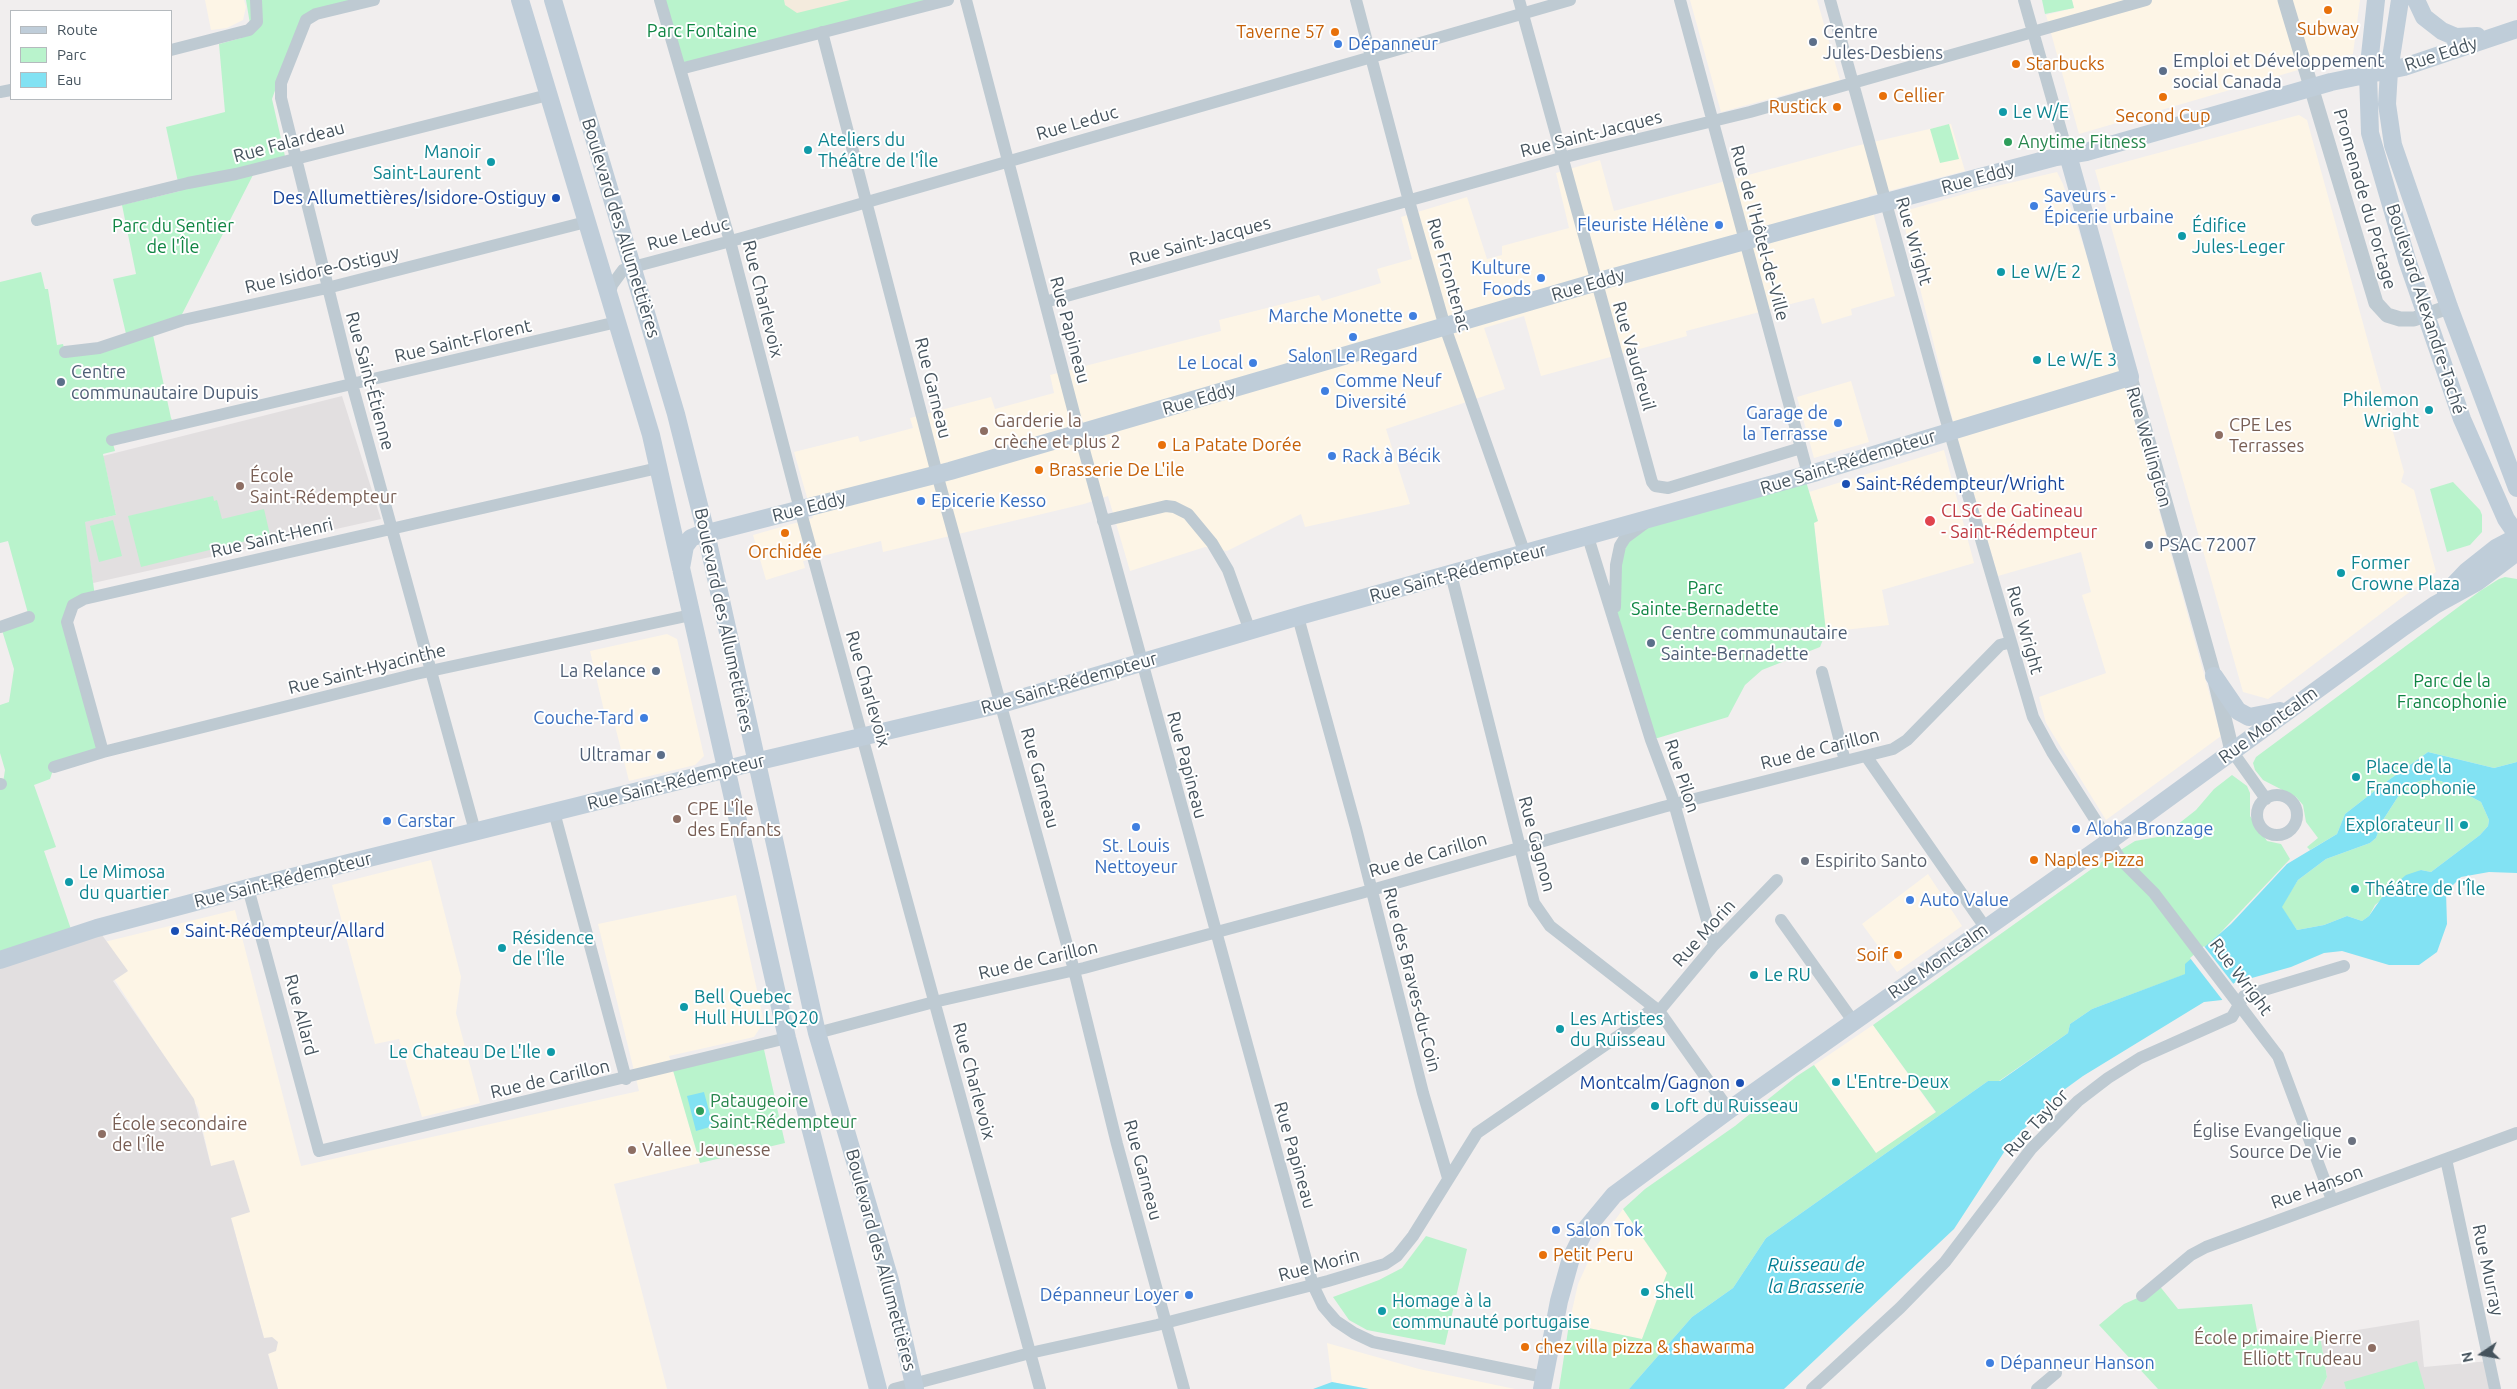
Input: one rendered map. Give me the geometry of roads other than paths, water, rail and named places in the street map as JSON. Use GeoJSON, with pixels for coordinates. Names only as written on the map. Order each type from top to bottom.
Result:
{"type":"FeatureCollection","features":[{"type":"Feature","properties":{"kind":"main road","name":"Boulevard des Allumettières"},"geometry":{"type":"LineString","coordinates":[[520,0],[617,322],[658,468],[787,1038],[878,1389]]}},
{"type":"Feature","properties":{"kind":"main road","name":"Boulevard des Allumettières"},"geometry":{"type":"LineString","coordinates":[[553,0],[676,414],[706,533],[755,762],[817,1033],[890,1280],[914,1386]]}},
{"type":"Feature","properties":{"kind":"main road","name":"Boulevard Alexandre-Taché"},"geometry":{"type":"LineString","coordinates":[[2376,0],[2368,74],[2370,133],[2407,260],[2463,422],[2506,519],[2517,536]]}},
{"type":"Feature","properties":{"kind":"main road","name":"Boulevard Alexandre-Taché"},"geometry":{"type":"LineString","coordinates":[[2400,0],[2389,71],[2388,104],[2393,145],[2449,307],[2517,488]]}},
{"type":"Feature","properties":{"kind":"main road"},"geometry":{"type":"LineString","coordinates":[[2416,0],[2424,17],[2434,27],[2449,35],[2463,37],[2510,32]]}},
{"type":"Feature","properties":{"kind":"main road","name":"Rue Eddy"},"geometry":{"type":"LineString","coordinates":[[681,568],[685,546],[688,541],[706,533],[937,474],[1080,434],[1595,282],[1885,202],[2086,152],[2312,88],[2368,74],[2389,71],[2510,32]]}},
{"type":"Feature","properties":{"kind":"main road","name":"Rue Wellington"},"geometry":{"type":"LineString","coordinates":[[2068,155],[2130,377]]}},
{"type":"Feature","properties":{"kind":"main road","name":"Rue Saint-Rédempteur"},"geometry":{"type":"LineString","coordinates":[[0,960],[97,928],[248,888],[755,762],[1001,704],[1298,617],[1808,474],[2130,377]]}},
{"type":"Feature","properties":{"kind":"main road","name":"Rue Montcalm"},"geometry":{"type":"LineString","coordinates":[[2435,605],[2467,571],[2496,548],[2517,536]]}},
{"type":"Feature","properties":{"kind":"main road","name":"Rue Montcalm"},"geometry":{"type":"LineString","coordinates":[[1543,1383],[1563,1282],[1571,1258],[1585,1230],[1621,1189],[1853,1021],[2108,842],[2290,708],[2435,605],[2477,582],[2517,552]]}},
{"type":"Feature","properties":{"kind":"main road"},"geometry":{"type":"LineString","coordinates":[[2214,676],[2238,711],[2249,717],[2290,708]]}},
{"type":"Feature","properties":{"kind":"street"},"geometry":{"type":"LineString","coordinates":[[172,50],[249,30],[257,22],[256,0]]}},
{"type":"Feature","properties":{"kind":"street","name":"Rue Saint-Étienne"},"geometry":{"type":"LineString","coordinates":[[374,0],[316,14],[306,20],[302,26],[280,91],[352,384],[475,831]]}},
{"type":"Feature","properties":{"kind":"street","name":"Rue Charlevoix"},"geometry":{"type":"LineString","coordinates":[[660,0],[730,240],[800,509],[1040,1389]]}},
{"type":"Feature","properties":{"kind":"street"},"geometry":{"type":"LineString","coordinates":[[680,69],[948,0]]}},
{"type":"Feature","properties":{"kind":"street","name":"Rue Papineau"},"geometry":{"type":"LineString","coordinates":[[966,0],[1141,662],[1313,1285],[1324,1306],[1336,1321],[1354,1333],[1373,1342],[1543,1383]]}},
{"type":"Feature","properties":{"kind":"street","name":"Rue Frontenac"},"geometry":{"type":"LineString","coordinates":[[1356,0],[1409,201],[1445,327],[1525,554]]}},
{"type":"Feature","properties":{"kind":"street","name":"Rue Vaudreuil"},"geometry":{"type":"LineString","coordinates":[[1519,0],[1595,282],[1650,475],[1656,486],[1668,488],[1801,448]]}},
{"type":"Feature","properties":{"kind":"street","name":"Rue Leduc"},"geometry":{"type":"LineString","coordinates":[[609,296],[612,285],[623,270],[633,266],[1570,0]]}},
{"type":"Feature","properties":{"kind":"street","name":"Rue de l'Hôtel-de-Ville"},"geometry":{"type":"LineString","coordinates":[[1680,0],[1808,474]]}},
{"type":"Feature","properties":{"kind":"street","name":"Rue Wright"},"geometry":{"type":"LineString","coordinates":[[1830,0],[1949,431],[2011,642],[2038,726],[2108,842],[2126,867],[2154,893],[2195,944],[2278,1056],[2332,1200]]}},
{"type":"Feature","properties":{"kind":"street","name":"Rue Wellington"},"geometry":{"type":"LineString","coordinates":[[2024,0],[2068,155]]}},
{"type":"Feature","properties":{"kind":"street","name":"Rue Saint-Jacques"},"geometry":{"type":"LineString","coordinates":[[1045,302],[1562,158],[1712,122],[2146,0]]}},
{"type":"Feature","properties":{"kind":"street","name":"Promenade du Portage"},"geometry":{"type":"LineString","coordinates":[[2285,0],[2376,303],[2382,311],[2394,318],[2414,319],[2449,307]]}},
{"type":"Feature","properties":{"kind":"street","name":"Rue Garneau"},"geometry":{"type":"LineString","coordinates":[[822,32],[937,474],[1074,970],[1165,1323],[1184,1389]]}},
{"type":"Feature","properties":{"kind":"street","name":"Rue Falardeau"},"geometry":{"type":"LineString","coordinates":[[37,220],[188,183],[236,174],[548,94]]}},
{"type":"Feature","properties":{"kind":"street","name":"Rue Isidore-Ostiguy"},"geometry":{"type":"LineString","coordinates":[[65,352],[99,348],[183,320],[327,288],[586,222]]}},
{"type":"Feature","properties":{"kind":"street","name":"Rue Saint-Florent"},"geometry":{"type":"LineString","coordinates":[[112,440],[617,322]]}},
{"type":"Feature","properties":{"kind":"street","name":"Rue Wellington"},"geometry":{"type":"LineString","coordinates":[[2130,377],[2214,676],[2232,751],[2266,799]]}},
{"type":"Feature","properties":{"kind":"street","name":"Rue Saint-Henri"},"geometry":{"type":"LineString","coordinates":[[103,752],[67,622],[74,605],[84,599],[658,468]]}},
{"type":"Feature","properties":{"kind":"street"},"geometry":{"type":"LineString","coordinates":[[1103,521],[1166,506],[1174,507],[1188,514],[1212,543],[1228,570],[1250,631]]}},
{"type":"Feature","properties":{"kind":"street","name":"Rue Pilon"},"geometry":{"type":"LineString","coordinates":[[1615,620],[1616,565],[1620,546],[1630,534],[1654,518]]}},
{"type":"Feature","properties":{"kind":"street","name":"Rue Pilon"},"geometry":{"type":"LineString","coordinates":[[1588,537],[1674,804],[1714,945]]}},
{"type":"Feature","properties":{"kind":"street","name":"Rue Gagnon"},"geometry":{"type":"LineString","coordinates":[[1451,574],[1518,846],[1534,903],[1550,926],[1657,1009],[1729,1110]]}},
{"type":"Feature","properties":{"kind":"street","name":"Rue Saint-Hyacinthe"},"geometry":{"type":"LineString","coordinates":[[54,767],[103,752],[432,671],[691,615]]}},
{"type":"Feature","properties":{"kind":"street"},"geometry":{"type":"LineString","coordinates":[[0,627],[30,617]]}},
{"type":"Feature","properties":{"kind":"street","name":"Rue des Braves-du-Coin"},"geometry":{"type":"LineString","coordinates":[[1298,617],[1423,1093],[1448,1178]]}},
{"type":"Feature","properties":{"kind":"street","name":"Rue de Carillon"},"geometry":{"type":"LineString","coordinates":[[817,1033],[934,1002],[1074,970],[1371,890],[1518,846],[1674,804],[1866,756],[1900,745],[2000,646],[2011,642]]}},
{"type":"Feature","properties":{"kind":"street"},"geometry":{"type":"LineString","coordinates":[[1822,672],[1845,761]]}},
{"type":"Feature","properties":{"kind":"street"},"geometry":{"type":"LineString","coordinates":[[1866,756],[1985,927]]}},
{"type":"Feature","properties":{"kind":"street"},"geometry":{"type":"LineString","coordinates":[[554,812],[626,1079]]}},
{"type":"Feature","properties":{"kind":"street","name":"Rue Morin"},"geometry":{"type":"LineString","coordinates":[[894,1389],[914,1386],[1030,1353],[1165,1323],[1313,1285],[1376,1268],[1392,1260],[1413,1236],[1477,1133],[1657,1009],[1714,945],[1777,880]]}},
{"type":"Feature","properties":{"kind":"street","name":"Rue Allard"},"geometry":{"type":"LineString","coordinates":[[248,888],[319,1151]]}},
{"type":"Feature","properties":{"kind":"street"},"geometry":{"type":"LineString","coordinates":[[1781,920],[1853,1021]]}},
{"type":"Feature","properties":{"kind":"street","name":"Rue Taylor"},"geometry":{"type":"LineString","coordinates":[[1812,1389],[1900,1308],[1945,1262],[2032,1149],[2078,1101],[2108,1078],[2140,1058],[2232,1017],[2244,996],[2344,966]]}},
{"type":"Feature","properties":{"kind":"street","name":"Rue de Carillon"},"geometry":{"type":"LineString","coordinates":[[319,1151],[626,1079],[787,1038]]}},
{"type":"Feature","properties":{"kind":"street","name":"Rue Hanson"},"geometry":{"type":"LineString","coordinates":[[2142,1296],[2198,1251],[2517,1133]]}},
{"type":"Feature","properties":{"kind":"street","name":"Rue Murray"},"geometry":{"type":"LineString","coordinates":[[2446,1159],[2495,1389]]}},
{"type":"Feature","properties":{"kind":"street"},"geometry":{"type":"LineString","coordinates":[[2039,1388],[2056,1373]]}},
{"type":"Feature","properties":{"kind":"water","name":"Ruisseau de la Brasserie"},"geometry":{"type":"Polygon","coordinates":[[[2428,752],[2494,768],[2517,762],[2517,873],[2489,872],[2461,877],[2446,892],[2447,924],[2437,952],[2419,965],[2389,965],[2342,951],[2324,953],[2291,967],[2234,983],[2222,1000],[2204,1002],[2083,1076],[2061,1092],[2010,1143],[1954,1229],[1784,1389],[1629,1389],[1692,1317],[1733,1288],[1766,1238],[1988,1081],[2000,1081],[2068,1033],[2070,1024],[2092,1009],[2185,974],[2185,964],[2231,924],[2287,864],[2337,834],[2345,814],[2428,752]],[[2423,780],[2411,784],[2401,792],[2383,820],[2376,838],[2370,843],[2326,859],[2298,880],[2282,907],[2297,930],[2324,925],[2347,916],[2362,921],[2369,916],[2385,893],[2406,875],[2421,870],[2431,872],[2480,835],[2488,826],[2489,820],[2481,802],[2441,781],[2423,780]]]}},
{"type":"Feature","properties":{"kind":"water","name":"Pataugeoire Saint-Rédempteur"},"geometry":{"type":"Polygon","coordinates":[[[704,1092],[713,1126],[696,1131],[687,1096],[704,1092]]]}},
{"type":"Feature","properties":{"kind":"water"},"geometry":{"type":"Polygon","coordinates":[[[1332,1382],[1369,1389],[1313,1389],[1332,1382]]]}},
{"type":"Feature","properties":{"kind":"place","name":"Subway"},"geometry":{"type":"Point","coordinates":[2328,10]}},
{"type":"Feature","properties":{"kind":"place","name":"Taverne 57"},"geometry":{"type":"Point","coordinates":[1335,32]}},
{"type":"Feature","properties":{"kind":"place","name":"Centre Jules-Desbiens"},"geometry":{"type":"Point","coordinates":[1813,42]}},
{"type":"Feature","properties":{"kind":"place","name":"Dépanneur"},"geometry":{"type":"Point","coordinates":[1338,44]}},
{"type":"Feature","properties":{"kind":"place","name":"Starbucks"},"geometry":{"type":"Point","coordinates":[2016,64]}},
{"type":"Feature","properties":{"kind":"place","name":"Emploi et Développement social Canada"},"geometry":{"type":"Point","coordinates":[2163,71]}},
{"type":"Feature","properties":{"kind":"place","name":"Cellier"},"geometry":{"type":"Point","coordinates":[1883,96]}},
{"type":"Feature","properties":{"kind":"place","name":"Second Cup"},"geometry":{"type":"Point","coordinates":[2163,97]}},
{"type":"Feature","properties":{"kind":"place","name":"Rustick"},"geometry":{"type":"Point","coordinates":[1837,107]}},
{"type":"Feature","properties":{"kind":"place","name":"Le W/E"},"geometry":{"type":"Point","coordinates":[2003,112]}},
{"type":"Feature","properties":{"kind":"place","name":"Anytime Fitness"},"geometry":{"type":"Point","coordinates":[2008,142]}},
{"type":"Feature","properties":{"kind":"place","name":"Ateliers du Théâtre de l'Île"},"geometry":{"type":"Point","coordinates":[808,150]}},
{"type":"Feature","properties":{"kind":"place","name":"Manoir Saint-Laurent"},"geometry":{"type":"Point","coordinates":[491,162]}},
{"type":"Feature","properties":{"kind":"place","name":"Des Allumettières/Isidore-Ostiguy"},"geometry":{"type":"Point","coordinates":[556,198]}},
{"type":"Feature","properties":{"kind":"place","name":"Saveurs - Épicerie urbaine"},"geometry":{"type":"Point","coordinates":[2034,206]}},
{"type":"Feature","properties":{"kind":"place","name":"Fleuriste Hélène"},"geometry":{"type":"Point","coordinates":[1719,225]}},
{"type":"Feature","properties":{"kind":"place","name":"Édifice Jules-Leger"},"geometry":{"type":"Point","coordinates":[2182,236]}},
{"type":"Feature","properties":{"kind":"place","name":"Le W/E 2"},"geometry":{"type":"Point","coordinates":[2001,272]}},
{"type":"Feature","properties":{"kind":"place","name":"Kulture Foods"},"geometry":{"type":"Point","coordinates":[1541,278]}},
{"type":"Feature","properties":{"kind":"place","name":"Marche Monette"},"geometry":{"type":"Point","coordinates":[1413,316]}},
{"type":"Feature","properties":{"kind":"place","name":"Salon Le Regard"},"geometry":{"type":"Point","coordinates":[1353,337]}},
{"type":"Feature","properties":{"kind":"place","name":"Le W/E 3"},"geometry":{"type":"Point","coordinates":[2037,360]}},
{"type":"Feature","properties":{"kind":"place","name":"Le Local"},"geometry":{"type":"Point","coordinates":[1253,363]}},
{"type":"Feature","properties":{"kind":"place","name":"Centre communautaire Dupuis"},"geometry":{"type":"Point","coordinates":[61,382]}},
{"type":"Feature","properties":{"kind":"place","name":"Comme Neuf Diversité"},"geometry":{"type":"Point","coordinates":[1325,391]}},
{"type":"Feature","properties":{"kind":"place","name":"Philemon Wright"},"geometry":{"type":"Point","coordinates":[2429,410]}},
{"type":"Feature","properties":{"kind":"place","name":"Garage de la Terrasse"},"geometry":{"type":"Point","coordinates":[1838,423]}},
{"type":"Feature","properties":{"kind":"place","name":"Garderie la crèche et plus 2"},"geometry":{"type":"Point","coordinates":[984,431]}},
{"type":"Feature","properties":{"kind":"place","name":"CPE Les Terrasses"},"geometry":{"type":"Point","coordinates":[2219,435]}},
{"type":"Feature","properties":{"kind":"place","name":"La Patate Dorée"},"geometry":{"type":"Point","coordinates":[1162,445]}},
{"type":"Feature","properties":{"kind":"place","name":"Rack à Bécik"},"geometry":{"type":"Point","coordinates":[1332,456]}},
{"type":"Feature","properties":{"kind":"place","name":"Brasserie De L'ile"},"geometry":{"type":"Point","coordinates":[1039,470]}},
{"type":"Feature","properties":{"kind":"place","name":"Saint-Rédempteur/Wright"},"geometry":{"type":"Point","coordinates":[1846,484]}},
{"type":"Feature","properties":{"kind":"place","name":"École Saint-Rédempteur"},"geometry":{"type":"Point","coordinates":[240,486]}},
{"type":"Feature","properties":{"kind":"place","name":"Epicerie Kesso"},"geometry":{"type":"Point","coordinates":[921,501]}},
{"type":"Feature","properties":{"kind":"place","name":"CLSC de Gatineau - Saint-Rédempteur"},"geometry":{"type":"Point","coordinates":[1930,521]}},
{"type":"Feature","properties":{"kind":"place","name":"Orchidée"},"geometry":{"type":"Point","coordinates":[785,533]}},
{"type":"Feature","properties":{"kind":"place","name":"PSAC 72007"},"geometry":{"type":"Point","coordinates":[2149,545]}},
{"type":"Feature","properties":{"kind":"place","name":"Former Crowne Plaza"},"geometry":{"type":"Point","coordinates":[2341,573]}},
{"type":"Feature","properties":{"kind":"place","name":"Centre communautaire Sainte-Bernadette"},"geometry":{"type":"Point","coordinates":[1651,643]}},
{"type":"Feature","properties":{"kind":"place","name":"La Relance"},"geometry":{"type":"Point","coordinates":[656,671]}},
{"type":"Feature","properties":{"kind":"place","name":"Couche-Tard"},"geometry":{"type":"Point","coordinates":[644,718]}},
{"type":"Feature","properties":{"kind":"place","name":"Ultramar"},"geometry":{"type":"Point","coordinates":[661,755]}},
{"type":"Feature","properties":{"kind":"place","name":"Place de la Francophonie"},"geometry":{"type":"Point","coordinates":[2356,777]}},
{"type":"Feature","properties":{"kind":"place","name":"CPE L'Île des Enfants"},"geometry":{"type":"Point","coordinates":[677,819]}},
{"type":"Feature","properties":{"kind":"place","name":"Carstar"},"geometry":{"type":"Point","coordinates":[387,821]}},
{"type":"Feature","properties":{"kind":"place","name":"Explorateur II"},"geometry":{"type":"Point","coordinates":[2464,825]}},
{"type":"Feature","properties":{"kind":"place","name":"St. Louis Nettoyeur"},"geometry":{"type":"Point","coordinates":[1136,827]}},
{"type":"Feature","properties":{"kind":"place","name":"Aloha Bronzage"},"geometry":{"type":"Point","coordinates":[2076,829]}},
{"type":"Feature","properties":{"kind":"place","name":"Naples Pizza"},"geometry":{"type":"Point","coordinates":[2034,860]}},
{"type":"Feature","properties":{"kind":"place","name":"Espirito Santo"},"geometry":{"type":"Point","coordinates":[1805,861]}},
{"type":"Feature","properties":{"kind":"place","name":"Le Mimosa du quartier"},"geometry":{"type":"Point","coordinates":[69,882]}},
{"type":"Feature","properties":{"kind":"place","name":"Théâtre de l'Île"},"geometry":{"type":"Point","coordinates":[2355,889]}},
{"type":"Feature","properties":{"kind":"place","name":"Auto Value"},"geometry":{"type":"Point","coordinates":[1910,900]}},
{"type":"Feature","properties":{"kind":"place","name":"Saint-Rédempteur/Allard"},"geometry":{"type":"Point","coordinates":[175,931]}},
{"type":"Feature","properties":{"kind":"place","name":"Résidence de l'Île"},"geometry":{"type":"Point","coordinates":[502,948]}},
{"type":"Feature","properties":{"kind":"place","name":"Soif"},"geometry":{"type":"Point","coordinates":[1898,955]}},
{"type":"Feature","properties":{"kind":"place","name":"Le RU"},"geometry":{"type":"Point","coordinates":[1754,975]}},
{"type":"Feature","properties":{"kind":"place","name":"Bell Quebec Hull HULLPQ20"},"geometry":{"type":"Point","coordinates":[684,1007]}},
{"type":"Feature","properties":{"kind":"place","name":"Les Artistes du Ruisseau"},"geometry":{"type":"Point","coordinates":[1560,1029]}},
{"type":"Feature","properties":{"kind":"place","name":"Le Chateau De L'Ile"},"geometry":{"type":"Point","coordinates":[551,1052]}},
{"type":"Feature","properties":{"kind":"place","name":"L'Entre-Deux"},"geometry":{"type":"Point","coordinates":[1836,1082]}},
{"type":"Feature","properties":{"kind":"place","name":"Montcalm/Gagnon"},"geometry":{"type":"Point","coordinates":[1740,1083]}},
{"type":"Feature","properties":{"kind":"place","name":"Loft du Ruisseau"},"geometry":{"type":"Point","coordinates":[1655,1106]}},
{"type":"Feature","properties":{"kind":"place","name":"Pataugeoire Saint-Rédempteur"},"geometry":{"type":"Point","coordinates":[700,1111]}},
{"type":"Feature","properties":{"kind":"place","name":"École secondaire de l'Île"},"geometry":{"type":"Point","coordinates":[102,1134]}},
{"type":"Feature","properties":{"kind":"place","name":"Église Evangelique Source De Vie"},"geometry":{"type":"Point","coordinates":[2352,1141]}},
{"type":"Feature","properties":{"kind":"place","name":"Vallee Jeunesse"},"geometry":{"type":"Point","coordinates":[632,1150]}},
{"type":"Feature","properties":{"kind":"place","name":"Salon Tok"},"geometry":{"type":"Point","coordinates":[1556,1230]}},
{"type":"Feature","properties":{"kind":"place","name":"Petit Peru"},"geometry":{"type":"Point","coordinates":[1543,1255]}},
{"type":"Feature","properties":{"kind":"place","name":"Shell"},"geometry":{"type":"Point","coordinates":[1645,1292]}},
{"type":"Feature","properties":{"kind":"place","name":"Dépanneur Loyer"},"geometry":{"type":"Point","coordinates":[1189,1295]}},
{"type":"Feature","properties":{"kind":"place","name":"Homage à la communauté portugaise"},"geometry":{"type":"Point","coordinates":[1382,1311]}},
{"type":"Feature","properties":{"kind":"place","name":"chez villa pizza & shawarma"},"geometry":{"type":"Point","coordinates":[1525,1347]}},
{"type":"Feature","properties":{"kind":"place","name":"École primaire Pierre Elliott Trudeau"},"geometry":{"type":"Point","coordinates":[2372,1348]}},
{"type":"Feature","properties":{"kind":"place","name":"Dépanneur Hanson"},"geometry":{"type":"Point","coordinates":[1990,1363]}},
{"type":"Feature","properties":{"kind":"park label","name":"Parc Fontaine"},"geometry":{"type":"Point","coordinates":[702,31]}},
{"type":"Feature","properties":{"kind":"park label","name":"Parc du Sentier de l'Île"},"geometry":{"type":"Point","coordinates":[173,236]}},
{"type":"Feature","properties":{"kind":"park label","name":"Parc Sainte-Bernadette"},"geometry":{"type":"Point","coordinates":[1705,598]}},
{"type":"Feature","properties":{"kind":"park label","name":"Parc de la Francophonie"},"geometry":{"type":"Point","coordinates":[2452,691]}}]}
